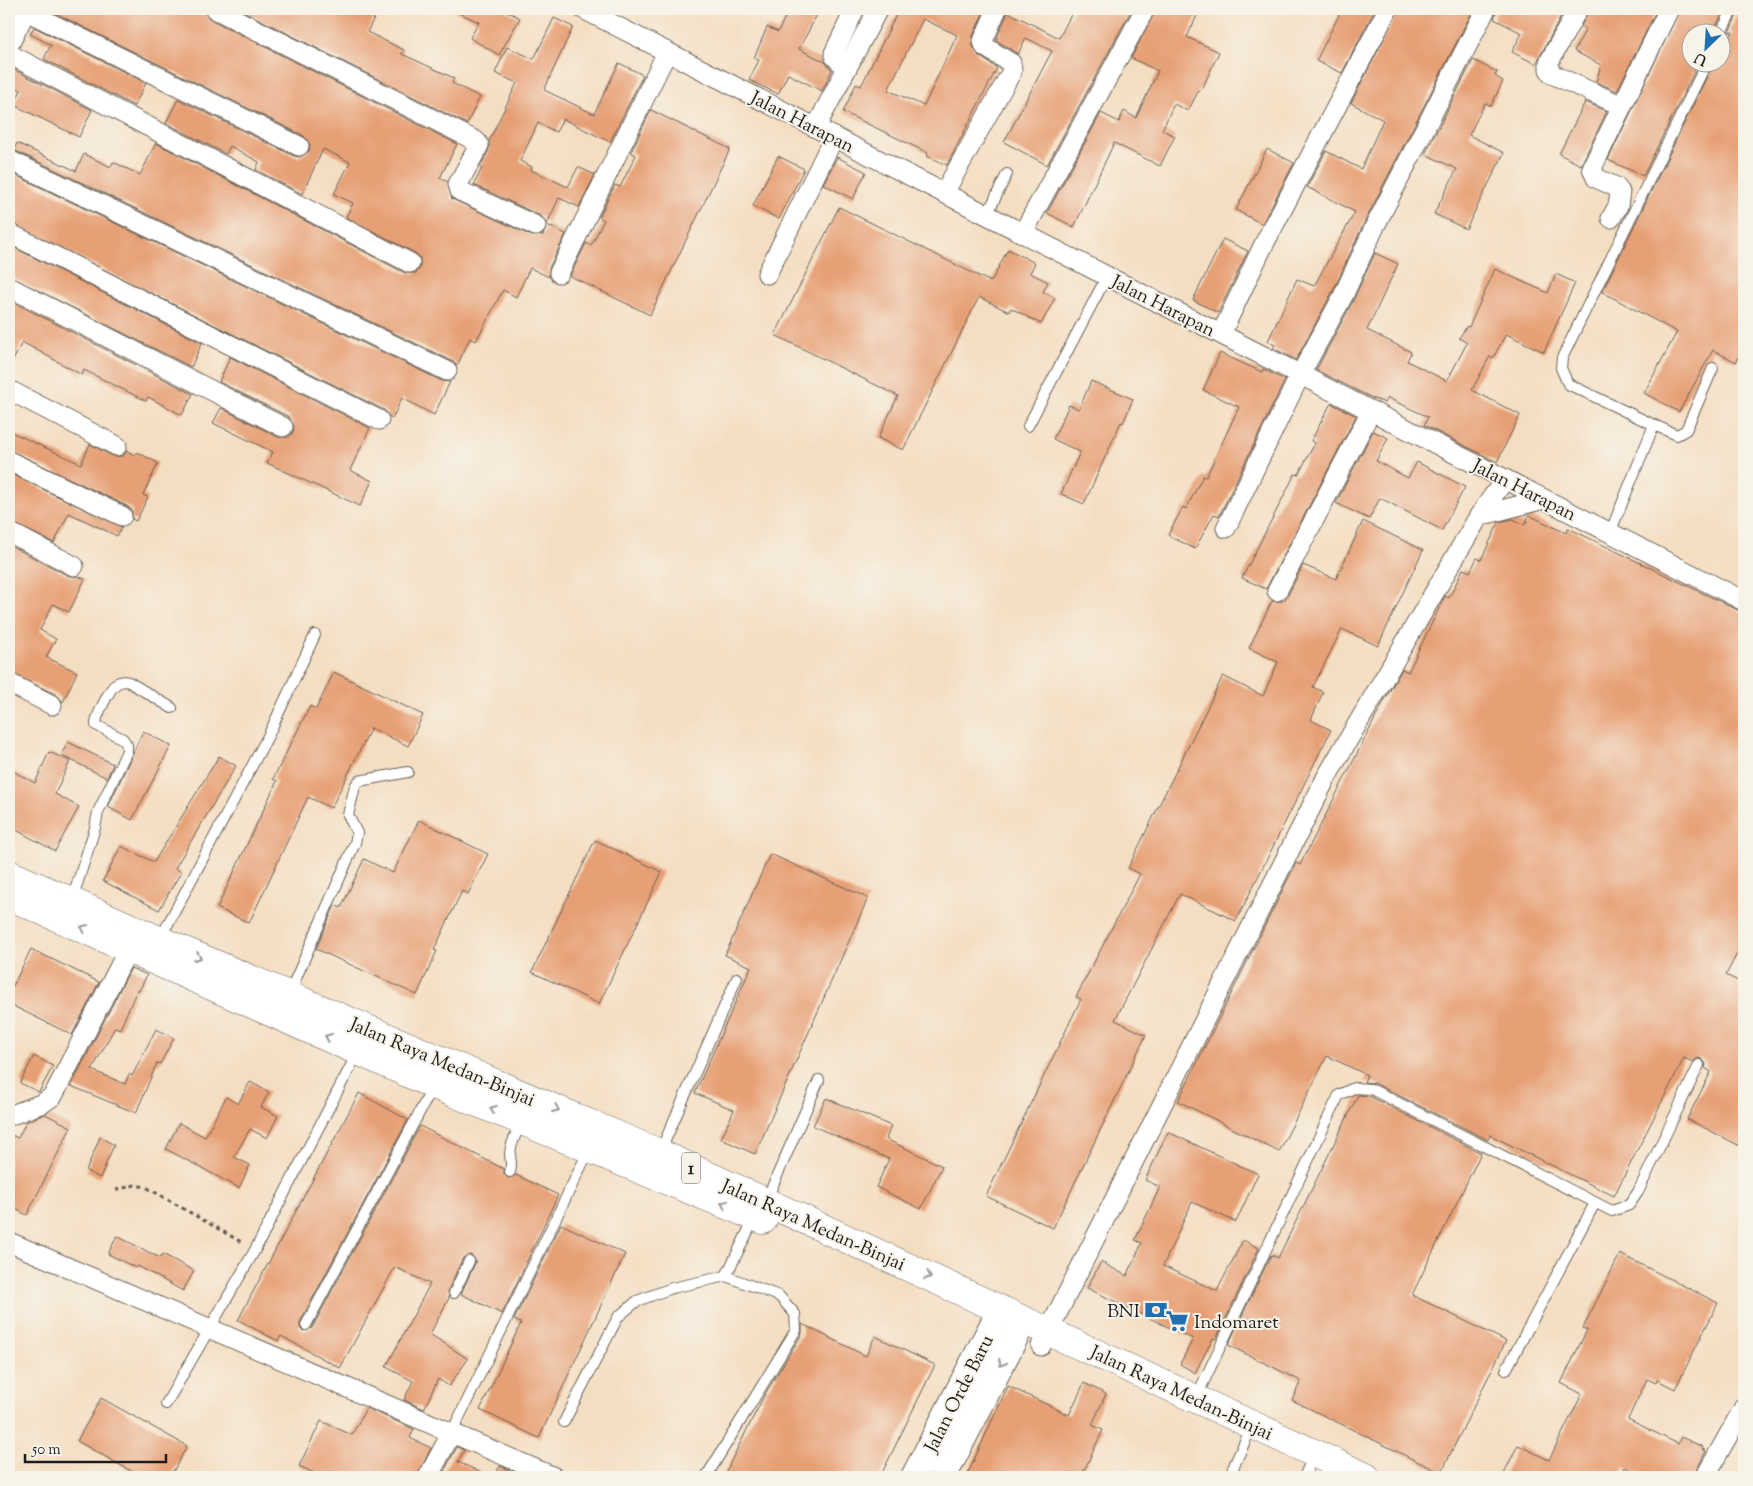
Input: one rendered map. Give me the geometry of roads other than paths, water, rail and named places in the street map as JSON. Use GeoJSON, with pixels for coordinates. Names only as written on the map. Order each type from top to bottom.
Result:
{"type":"FeatureCollection","features":[{"type":"Feature","properties":{"kind":"highway","name":"Jalan Raya Medan-Binjai"},"geometry":{"type":"LineString","coordinates":[[9,874],[72,901],[118,936],[159,940],[284,1006],[359,1051],[434,1085],[589,1150],[761,1209]]}},
{"type":"Feature","properties":{"kind":"highway","name":"Jalan Raya Medan-Binjai"},"geometry":{"type":"LineString","coordinates":[[9,896],[118,936],[284,1006],[659,1153],[761,1209],[1020,1328],[1313,1474]]}},
{"type":"Feature","properties":{"kind":"highway","name":"Jalan Raya Medan-Binjai"},"geometry":{"type":"LineString","coordinates":[[1020,1328],[1196,1398],[1366,1477]]}},
{"type":"Feature","properties":{"kind":"main road","name":"Jalan Orde Baru"},"geometry":{"type":"LineString","coordinates":[[914,1477],[1020,1328]]}},
{"type":"Feature","properties":{"kind":"main road","name":"Jalan Orde Baru"},"geometry":{"type":"LineString","coordinates":[[943,1477],[1020,1328]]}},
{"type":"Feature","properties":{"kind":"street"},"geometry":{"type":"LineString","coordinates":[[9,44],[25,9],[300,146]]}},
{"type":"Feature","properties":{"kind":"street"},"geometry":{"type":"LineString","coordinates":[[215,9],[476,141],[479,145],[458,184],[460,191],[536,226]]}},
{"type":"Feature","properties":{"kind":"street","name":"Jalan Harapan"},"geometry":{"type":"LineString","coordinates":[[584,9],[1744,601]]}},
{"type":"Feature","properties":{"kind":"street"},"geometry":{"type":"LineString","coordinates":[[847,68],[835,57],[834,53],[855,9]]}},
{"type":"Feature","properties":{"kind":"street"},"geometry":{"type":"LineString","coordinates":[[816,127],[878,9]]}},
{"type":"Feature","properties":{"kind":"street"},"geometry":{"type":"LineString","coordinates":[[944,193],[1012,71],[1011,63],[985,47],[983,41],[997,9]]}},
{"type":"Feature","properties":{"kind":"street"},"geometry":{"type":"LineString","coordinates":[[1023,233],[1145,9]]}},
{"type":"Feature","properties":{"kind":"street"},"geometry":{"type":"LineString","coordinates":[[1222,334],[1264,244],[1388,9]]}},
{"type":"Feature","properties":{"kind":"street"},"geometry":{"type":"LineString","coordinates":[[1226,528],[1300,374],[1343,296],[1375,226],[1486,9]]}},
{"type":"Feature","properties":{"kind":"street"},"geometry":{"type":"LineString","coordinates":[[1578,9],[1549,62],[1549,69],[1552,74],[1622,106]]}},
{"type":"Feature","properties":{"kind":"street"},"geometry":{"type":"LineString","coordinates":[[1611,218],[1618,206],[1620,192],[1616,186],[1596,178],[1592,168],[1668,9]]}},
{"type":"Feature","properties":{"kind":"street"},"geometry":{"type":"LineString","coordinates":[[559,274],[667,52]]}},
{"type":"Feature","properties":{"kind":"street"},"geometry":{"type":"LineString","coordinates":[[9,54],[410,263]]}},
{"type":"Feature","properties":{"kind":"street"},"geometry":{"type":"LineString","coordinates":[[767,274],[834,136]]}},
{"type":"Feature","properties":{"kind":"street"},"geometry":{"type":"LineString","coordinates":[[9,160],[447,371]]}},
{"type":"Feature","properties":{"kind":"street"},"geometry":{"type":"LineString","coordinates":[[9,233],[379,420]]}},
{"type":"Feature","properties":{"kind":"street"},"geometry":{"type":"LineString","coordinates":[[9,287],[283,427]]}},
{"type":"Feature","properties":{"kind":"street"},"geometry":{"type":"LineString","coordinates":[[9,390],[117,446]]}},
{"type":"Feature","properties":{"kind":"street"},"geometry":{"type":"LineString","coordinates":[[1277,591],[1371,410]]}},
{"type":"Feature","properties":{"kind":"street"},"geometry":{"type":"LineString","coordinates":[[9,461],[122,516]]}},
{"type":"Feature","properties":{"kind":"street"},"geometry":{"type":"LineString","coordinates":[[1020,1328],[1327,776],[1480,516],[1505,479]]}},
{"type":"Feature","properties":{"kind":"street"},"geometry":{"type":"LineString","coordinates":[[1480,516],[1544,499]]}},
{"type":"Feature","properties":{"kind":"street"},"geometry":{"type":"LineString","coordinates":[[9,532],[74,566]]}},
{"type":"Feature","properties":{"kind":"street"},"geometry":{"type":"LineString","coordinates":[[9,683],[52,705]]}},
{"type":"Feature","properties":{"kind":"street"},"geometry":{"type":"LineString","coordinates":[[9,1116],[42,1103],[53,1096],[118,936]]}},
{"type":"Feature","properties":{"kind":"street"},"geometry":{"type":"LineString","coordinates":[[9,1242],[554,1477]]}},
{"type":"Feature","properties":{"kind":"street"},"geometry":{"type":"LineString","coordinates":[[1705,1477],[1744,1408]]}},
{"type":"Feature","properties":{"kind":"street"},"geometry":{"type":"LineString","coordinates":[[428,1477],[452,1432]]}},
{"type":"Feature","properties":{"kind":"lane"},"geometry":{"type":"LineString","coordinates":[[1726,22],[1733,9]]}},
{"type":"Feature","properties":{"kind":"lane"},"geometry":{"type":"LineString","coordinates":[[1702,72],[1562,358],[1561,368],[1568,384],[1677,435],[1686,430],[1713,368]]}},
{"type":"Feature","properties":{"kind":"lane"},"geometry":{"type":"LineString","coordinates":[[987,215],[1007,174]]}},
{"type":"Feature","properties":{"kind":"lane"},"geometry":{"type":"LineString","coordinates":[[1028,426],[1108,276]]}},
{"type":"Feature","properties":{"kind":"lane"},"geometry":{"type":"LineString","coordinates":[[1610,533],[1654,425]]}},
{"type":"Feature","properties":{"kind":"lane"},"geometry":{"type":"LineString","coordinates":[[159,940],[269,734],[315,635]]}},
{"type":"Feature","properties":{"kind":"lane"},"geometry":{"type":"LineString","coordinates":[[72,901],[95,828],[98,812],[128,745],[123,739],[96,725],[97,716],[116,684],[122,681],[129,682],[172,708]]}},
{"type":"Feature","properties":{"kind":"lane"},"geometry":{"type":"LineString","coordinates":[[284,1006],[355,843],[357,833],[348,815],[355,786],[359,781],[408,772]]}},
{"type":"Feature","properties":{"kind":"lane"},"geometry":{"type":"LineString","coordinates":[[659,1153],[736,978]]}},
{"type":"Feature","properties":{"kind":"lane"},"geometry":{"type":"LineString","coordinates":[[166,1404],[254,1250],[359,1051]]}},
{"type":"Feature","properties":{"kind":"lane"},"geometry":{"type":"LineString","coordinates":[[1196,1398],[1340,1095],[1354,1088],[1371,1089],[1612,1211],[1629,1205],[1638,1192],[1699,1065]]}},
{"type":"Feature","properties":{"kind":"lane"},"geometry":{"type":"LineString","coordinates":[[726,1276],[761,1209],[818,1080]]}},
{"type":"Feature","properties":{"kind":"lane"},"geometry":{"type":"LineString","coordinates":[[306,1326],[434,1085]]}},
{"type":"Feature","properties":{"kind":"lane"},"geometry":{"type":"LineString","coordinates":[[510,1172],[512,1146],[521,1121]]}},
{"type":"Feature","properties":{"kind":"lane"},"geometry":{"type":"LineString","coordinates":[[452,1432],[589,1150]]}},
{"type":"Feature","properties":{"kind":"lane"},"geometry":{"type":"LineString","coordinates":[[1506,1370],[1595,1204]]}},
{"type":"Feature","properties":{"kind":"lane"},"geometry":{"type":"LineString","coordinates":[[454,1293],[469,1261]]}},
{"type":"Feature","properties":{"kind":"lane"},"geometry":{"type":"LineString","coordinates":[[564,1422],[618,1317],[637,1301],[672,1288],[726,1276],[779,1296],[795,1314],[796,1330],[706,1477]]}},
{"type":"Feature","properties":{"kind":"lane"},"geometry":{"type":"LineString","coordinates":[[1229,1477],[1246,1439]]}},
{"type":"Feature","properties":{"kind":"place","name":"BNI"},"geometry":{"type":"Point","coordinates":[1156,1310]}},
{"type":"Feature","properties":{"kind":"place","name":"Indomaret"},"geometry":{"type":"Point","coordinates":[1177,1321]}}]}
